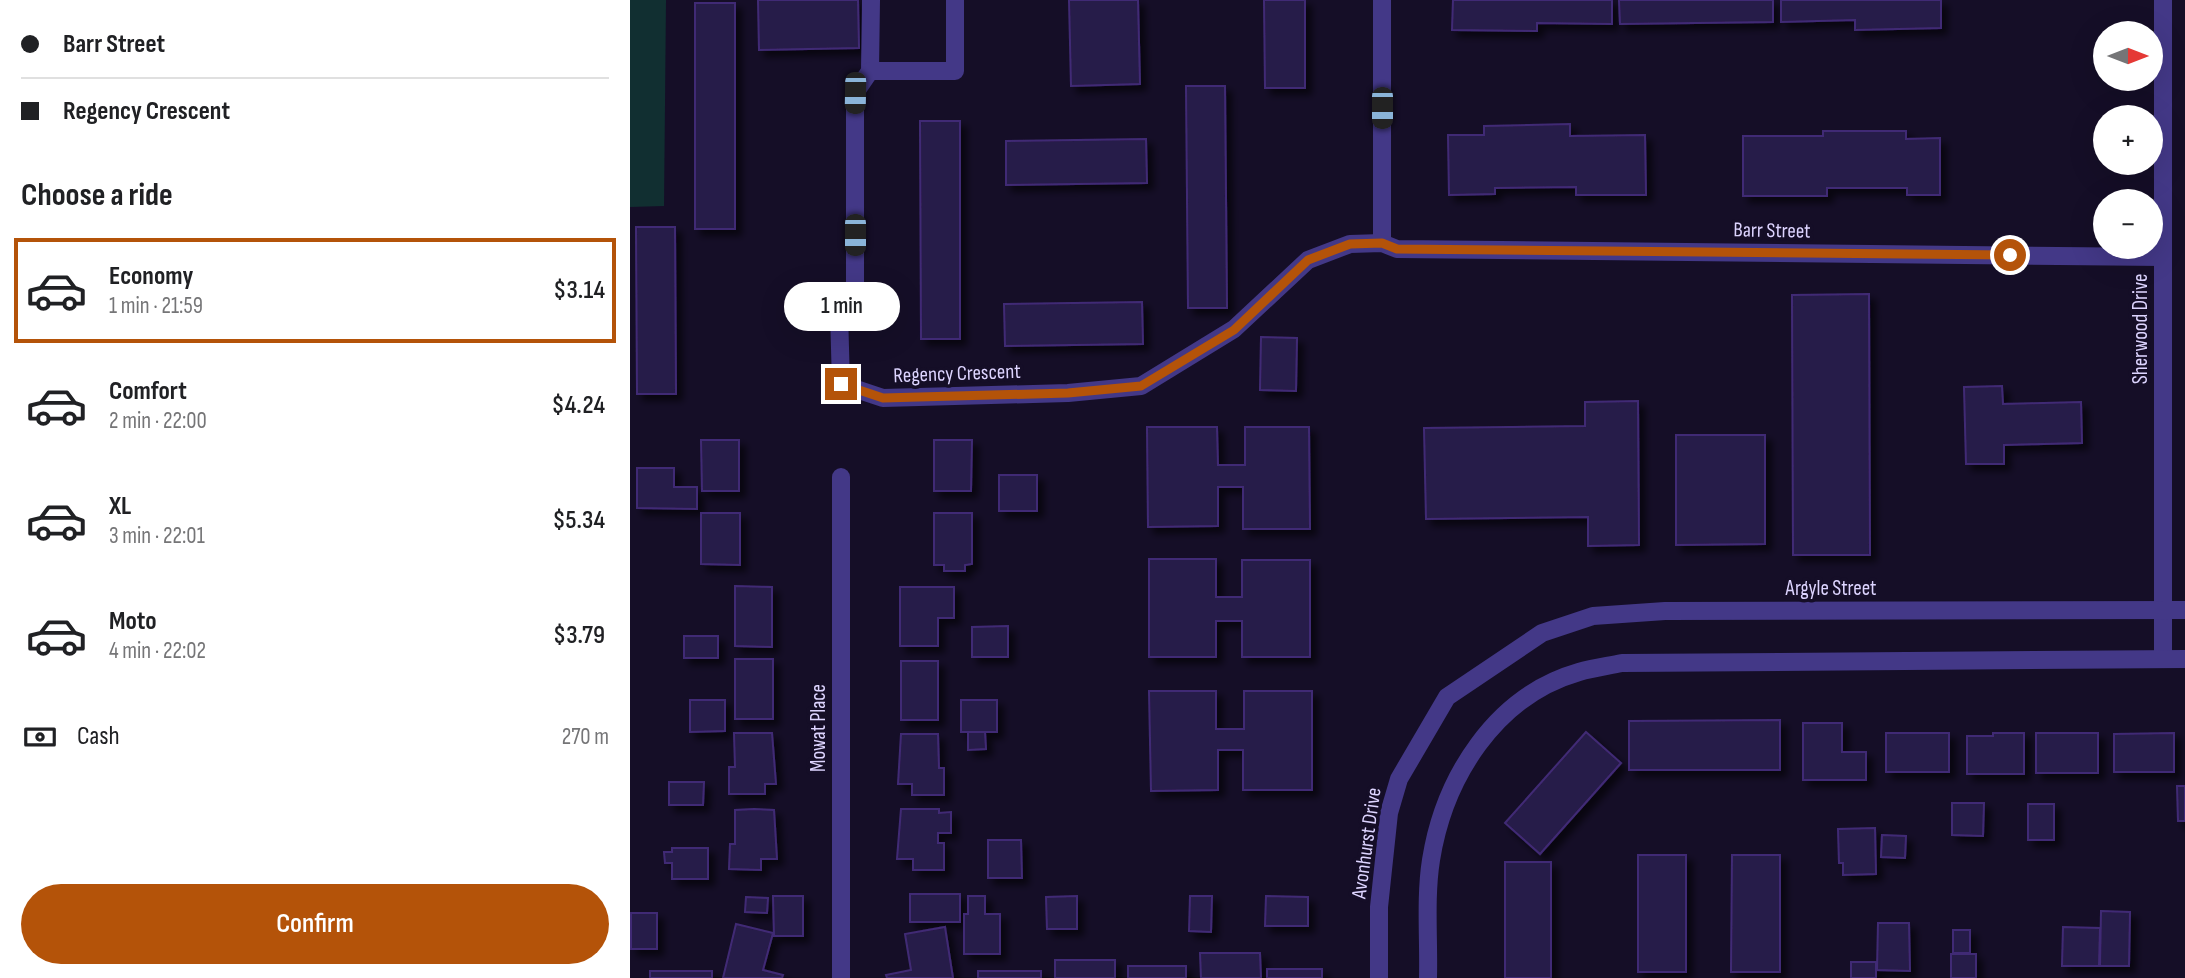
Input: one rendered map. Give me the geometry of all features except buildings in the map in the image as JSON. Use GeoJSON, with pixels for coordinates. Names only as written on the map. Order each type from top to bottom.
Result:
{"type":"FeatureCollection","features":[{"type":"Feature","properties":{"kind":"street","name":"Regency Crescent"},"geometry":{"type":"LineString","coordinates":[[871,0],[870,71],[855,93],[855,284],[839,312],[841,384],[883,398],[1068,393],[1141,386],[1234,330],[1308,260],[1350,244],[1382,243]]}},
{"type":"Feature","properties":{"kind":"street"},"geometry":{"type":"LineString","coordinates":[[870,71],[956,71],[955,0]]}},
{"type":"Feature","properties":{"kind":"street"},"geometry":{"type":"LineString","coordinates":[[1381,0],[1382,243]]}},
{"type":"Feature","properties":{"kind":"street","name":"Sherwood Drive"},"geometry":{"type":"LineString","coordinates":[[2163,0],[2163,189]]}},
{"type":"Feature","properties":{"kind":"street","name":"Barr Street"},"geometry":{"type":"LineString","coordinates":[[1382,243],[1397,249],[2093,256]]}},
{"type":"Feature","properties":{"kind":"street","name":"Sherwood Drive"},"geometry":{"type":"LineString","coordinates":[[2163,257],[2163,659]]}},
{"type":"Feature","properties":{"kind":"street","name":"Mowat Place"},"geometry":{"type":"LineString","coordinates":[[841,477],[841,978]]}},
{"type":"Feature","properties":{"kind":"street","name":"Argyle Street"},"geometry":{"type":"LineString","coordinates":[[1490,666],[1542,633],[1593,615],[1665,611],[2185,610]]}},
{"type":"Feature","properties":{"kind":"street"},"geometry":{"type":"LineString","coordinates":[[1428,978],[1431,862],[1443,808],[1463,764],[1499,720],[1537,690],[1578,672],[1622,663],[2185,659]]}},
{"type":"Feature","properties":{"kind":"street","name":"Avonhurst Drive"},"geometry":{"type":"LineString","coordinates":[[1379,978],[1379,907],[1389,813],[1399,779],[1447,697],[1490,666]]}},
{"type":"Feature","properties":{"kind":"green space"},"geometry":{"type":"Polygon","coordinates":[[[630,0],[666,0],[664,206],[630,207],[630,0]]]}},
{"type":"Feature","properties":{"kind":"route"},"geometry":{"type":"LineString","coordinates":[[841,384],[883,398],[1068,393],[1141,386],[1234,330],[1308,260],[1350,244],[1382,243],[1397,249],[2010,255]]}}]}
